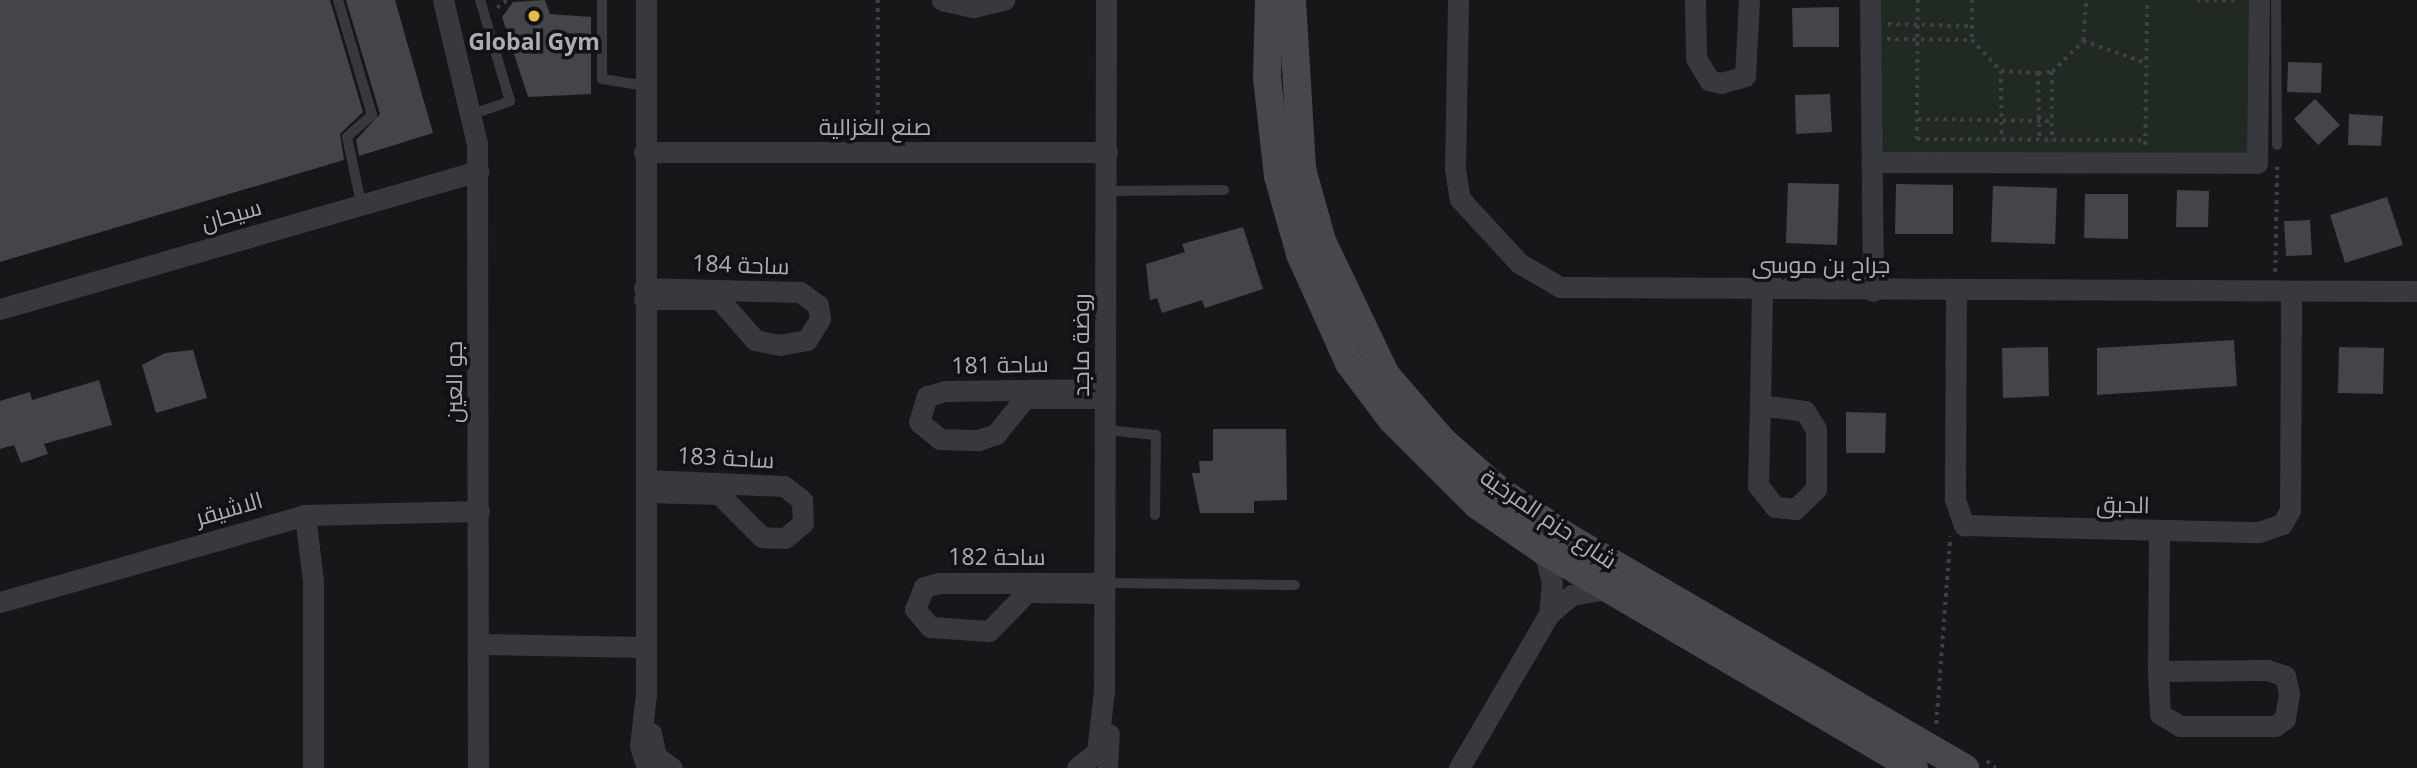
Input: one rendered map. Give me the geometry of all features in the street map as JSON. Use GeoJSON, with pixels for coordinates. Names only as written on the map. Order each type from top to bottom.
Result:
{"type":"FeatureCollection","features":[{"type":"Feature","properties":{"kind":"street","name":"جو العين"},"geometry":{"type":"LineString","coordinates":[[443,0],[473,114],[478,171],[478,768]]}},
{"type":"Feature","properties":{"kind":"street"},"geometry":{"type":"LineString","coordinates":[[646,0],[646,694],[640,746],[647,768]]}},
{"type":"Feature","properties":{"kind":"street"},"geometry":{"type":"LineString","coordinates":[[942,0],[973,6],[1004,0]]}},
{"type":"Feature","properties":{"kind":"street","name":"روضة ماجد"},"geometry":{"type":"LineString","coordinates":[[1106,0],[1103,588],[1107,768]]}},
{"type":"Feature","properties":{"kind":"street","name":"شارع حزم المرخية"},"geometry":{"type":"LineString","coordinates":[[1269,0],[1267,78],[1278,176],[1323,312],[1349,363],[1432,464],[1477,505],[1544,551],[1914,768]]}},
{"type":"Feature","properties":{"kind":"street","name":"جراح بن موسى"},"geometry":{"type":"LineString","coordinates":[[1458,0],[1456,183],[1468,210],[1519,263],[1546,282],[1583,290],[2417,291]]}},
{"type":"Feature","properties":{"kind":"street"},"geometry":{"type":"LineString","coordinates":[[1695,0],[1696,58],[1709,80],[1721,83],[1745,76],[1749,0]]}},
{"type":"Feature","properties":{"kind":"street"},"geometry":{"type":"LineString","coordinates":[[1872,162],[2257,163],[2265,0]]}},
{"type":"Feature","properties":{"kind":"street","name":"شارع حزم المرخية"},"geometry":{"type":"LineString","coordinates":[[1296,6],[1302,169],[1322,241],[1387,375],[1443,441],[1499,490],[1566,536],[1970,761]]}},
{"type":"Feature","properties":{"kind":"street"},"geometry":{"type":"LineString","coordinates":[[1873,291],[1872,162],[1877,6]]}},
{"type":"Feature","properties":{"kind":"street","name":"صنع الغزالية"},"geometry":{"type":"LineString","coordinates":[[644,152],[1107,152]]}},
{"type":"Feature","properties":{"kind":"street","name":"سيحان"},"geometry":{"type":"LineString","coordinates":[[0,309],[478,171]]}},
{"type":"Feature","properties":{"kind":"street"},"geometry":{"type":"LineString","coordinates":[[739,320],[751,290]]}},
{"type":"Feature","properties":{"kind":"street","name":"ساحة 184"},"geometry":{"type":"LineString","coordinates":[[751,290],[811,297],[820,319],[817,330],[795,344],[766,343],[747,334],[739,320],[719,299],[644,293],[751,290]]}},
{"type":"Feature","properties":{"kind":"street"},"geometry":{"type":"LineString","coordinates":[[1760,405],[1805,411],[1816,429],[1816,489],[1795,509],[1775,507],[1758,485],[1762,290]]}},
{"type":"Feature","properties":{"kind":"street"},"geometry":{"type":"LineString","coordinates":[[1956,290],[1958,519]]}},
{"type":"Feature","properties":{"kind":"street","name":"الحبق"},"geometry":{"type":"LineString","coordinates":[[1958,519],[1972,528],[2259,532],[2287,519],[2283,291]]}},
{"type":"Feature","properties":{"kind":"street"},"geometry":{"type":"LineString","coordinates":[[987,390],[1010,413]]}},
{"type":"Feature","properties":{"kind":"street","name":"ساحة 181"},"geometry":{"type":"LineString","coordinates":[[987,390],[1105,393],[1025,398],[1010,413],[996,434],[978,440],[940,439],[924,430],[919,413],[927,396],[987,390]]}},
{"type":"Feature","properties":{"kind":"street"},"geometry":{"type":"LineString","coordinates":[[738,515],[754,483]]}},
{"type":"Feature","properties":{"kind":"street","name":"ساحة 183"},"geometry":{"type":"LineString","coordinates":[[754,483],[795,492],[803,523],[785,538],[762,537],[719,494],[646,486],[754,483]]}},
{"type":"Feature","properties":{"kind":"street","name":"الاشيقر"},"geometry":{"type":"LineString","coordinates":[[0,602],[305,515],[479,510]]}},
{"type":"Feature","properties":{"kind":"street"},"geometry":{"type":"LineString","coordinates":[[305,515],[313,581],[313,768]]}},
{"type":"Feature","properties":{"kind":"street"},"geometry":{"type":"LineString","coordinates":[[2158,671],[2278,673],[2288,685],[2288,713],[2275,726],[2166,723],[2160,714],[2158,671],[2159,531]]}},
{"type":"Feature","properties":{"kind":"street"},"geometry":{"type":"LineString","coordinates":[[1544,551],[1552,582],[1549,614]]}},
{"type":"Feature","properties":{"kind":"street"},"geometry":{"type":"LineString","coordinates":[[990,582],[1011,606]]}},
{"type":"Feature","properties":{"kind":"street","name":"ساحة 182"},"geometry":{"type":"LineString","coordinates":[[990,582],[1103,588],[1027,592],[1011,606],[1001,625],[989,631],[930,627],[918,616],[919,593],[931,584],[990,582]]}},
{"type":"Feature","properties":{"kind":"street"},"geometry":{"type":"LineString","coordinates":[[1459,768],[1549,614],[1572,595],[1605,589]]}},
{"type":"Feature","properties":{"kind":"street"},"geometry":{"type":"LineString","coordinates":[[480,643],[646,647]]}},
{"type":"Feature","properties":{"kind":"street","name":"روضة ماجد"},"geometry":{"type":"LineString","coordinates":[[1077,768],[1097,752],[1104,691]]}},
{"type":"Feature","properties":{"kind":"street"},"geometry":{"type":"LineString","coordinates":[[646,694],[652,745],[672,768]]}},
{"type":"Feature","properties":{"kind":"lane"},"geometry":{"type":"LineString","coordinates":[[338,0],[372,115],[347,136],[361,203]]}},
{"type":"Feature","properties":{"kind":"lane"},"geometry":{"type":"LineString","coordinates":[[473,114],[510,101],[480,0]]}},
{"type":"Feature","properties":{"kind":"lane"},"geometry":{"type":"LineString","coordinates":[[602,0],[602,79],[646,86]]}},
{"type":"Feature","properties":{"kind":"lane"},"geometry":{"type":"LineString","coordinates":[[2265,0],[2277,145]]}},
{"type":"Feature","properties":{"kind":"lane"},"geometry":{"type":"LineString","coordinates":[[1107,191],[1224,190]]}},
{"type":"Feature","properties":{"kind":"lane"},"geometry":{"type":"LineString","coordinates":[[1105,430],[1156,435],[1155,515]]}},
{"type":"Feature","properties":{"kind":"lane"},"geometry":{"type":"LineString","coordinates":[[1103,588],[1295,585]]}},
{"type":"Feature","properties":{"kind":"path"},"geometry":{"type":"LineString","coordinates":[[878,0],[878,152]]}},
{"type":"Feature","properties":{"kind":"path"},"geometry":{"type":"LineString","coordinates":[[1918,0],[1917,139],[2145,140]]}},
{"type":"Feature","properties":{"kind":"path"},"geometry":{"type":"LineString","coordinates":[[1972,0],[1972,40],[2001,71],[2002,140]]}},
{"type":"Feature","properties":{"kind":"path"},"geometry":{"type":"LineString","coordinates":[[2001,71],[2052,72],[2083,41],[2086,0]]}},
{"type":"Feature","properties":{"kind":"path"},"geometry":{"type":"LineString","coordinates":[[2145,154],[2147,0]]}},
{"type":"Feature","properties":{"kind":"path"},"geometry":{"type":"LineString","coordinates":[[2197,0],[2265,0]]}},
{"type":"Feature","properties":{"kind":"path"},"geometry":{"type":"LineString","coordinates":[[1877,6],[1885,24],[1885,52]]}},
{"type":"Feature","properties":{"kind":"path"},"geometry":{"type":"LineString","coordinates":[[1885,24],[1970,26]]}},
{"type":"Feature","properties":{"kind":"path"},"geometry":{"type":"LineString","coordinates":[[1885,39],[1972,40]]}},
{"type":"Feature","properties":{"kind":"path"},"geometry":{"type":"LineString","coordinates":[[2083,41],[2146,63]]}},
{"type":"Feature","properties":{"kind":"path"},"geometry":{"type":"LineString","coordinates":[[2052,72],[2052,154]]}},
{"type":"Feature","properties":{"kind":"path"},"geometry":{"type":"LineString","coordinates":[[2038,73],[2040,154]]}},
{"type":"Feature","properties":{"kind":"path"},"geometry":{"type":"LineString","coordinates":[[1918,119],[2052,121]]}},
{"type":"Feature","properties":{"kind":"path"},"geometry":{"type":"LineString","coordinates":[[2257,163],[2277,163],[2283,291]]}},
{"type":"Feature","properties":{"kind":"path"},"geometry":{"type":"LineString","coordinates":[[1935,728],[1943,569],[1958,519]]}},
{"type":"Feature","properties":{"kind":"path"},"geometry":{"type":"LineString","coordinates":[[1923,721],[1945,735]]}},
{"type":"Feature","properties":{"kind":"path"},"geometry":{"type":"LineString","coordinates":[[1970,761],[1996,768]]}},
{"type":"Feature","properties":{"kind":"shaded area"},"geometry":{"type":"Polygon","coordinates":[[[1878,0],[2252,0],[2251,159],[1880,158],[1878,0]]]}},
{"type":"Feature","properties":{"kind":"building"},"geometry":{"type":"Polygon","coordinates":[[[0,0],[330,0],[363,112],[340,134],[344,160],[0,262],[0,0]]]}},
{"type":"Feature","properties":{"kind":"building"},"geometry":{"type":"Polygon","coordinates":[[[346,0],[395,0],[433,133],[359,156],[356,140],[380,114],[346,0]]]}},
{"type":"Feature","properties":{"kind":"building"},"geometry":{"type":"Polygon","coordinates":[[[545,0],[550,14],[591,17],[591,94],[528,97],[502,17],[513,2],[545,0]]]}},
{"type":"Feature","properties":{"kind":"building"},"geometry":{"type":"Polygon","coordinates":[[[1839,7],[1839,47],[1793,47],[1792,8],[1839,7]]]}},
{"type":"Feature","properties":{"kind":"building"},"geometry":{"type":"Polygon","coordinates":[[[2288,62],[2322,63],[2321,93],[2287,92],[2288,62]]]}},
{"type":"Feature","properties":{"kind":"building"},"geometry":{"type":"Polygon","coordinates":[[[1830,94],[1832,132],[1796,134],[1795,95],[1830,94]]]}},
{"type":"Feature","properties":{"kind":"building"},"geometry":{"type":"Polygon","coordinates":[[[2315,99],[2340,125],[2318,145],[2294,119],[2315,99]]]}},
{"type":"Feature","properties":{"kind":"building"},"geometry":{"type":"Polygon","coordinates":[[[2349,114],[2383,116],[2381,146],[2348,145],[2349,114]]]}},
{"type":"Feature","properties":{"kind":"building"},"geometry":{"type":"Polygon","coordinates":[[[1788,183],[1839,184],[1837,245],[1786,243],[1788,183]]]}},
{"type":"Feature","properties":{"kind":"building"},"geometry":{"type":"Polygon","coordinates":[[[1896,184],[1953,185],[1953,234],[1895,234],[1896,184]]]}},
{"type":"Feature","properties":{"kind":"building"},"geometry":{"type":"Polygon","coordinates":[[[1993,186],[2057,188],[2055,244],[1991,242],[1993,186]]]}},
{"type":"Feature","properties":{"kind":"building"},"geometry":{"type":"Polygon","coordinates":[[[2177,190],[2209,191],[2208,227],[2176,227],[2177,190]]]}},
{"type":"Feature","properties":{"kind":"building"},"geometry":{"type":"Polygon","coordinates":[[[2085,194],[2128,194],[2128,239],[2084,238],[2085,194]]]}},
{"type":"Feature","properties":{"kind":"building"},"geometry":{"type":"Polygon","coordinates":[[[2387,197],[2403,245],[2345,263],[2330,215],[2387,197]]]}},
{"type":"Feature","properties":{"kind":"building"},"geometry":{"type":"Polygon","coordinates":[[[2310,220],[2312,255],[2286,256],[2284,221],[2310,220]]]}},
{"type":"Feature","properties":{"kind":"building"},"geometry":{"type":"Polygon","coordinates":[[[1243,227],[1263,289],[1205,308],[1202,300],[1162,313],[1157,298],[1150,300],[1146,264],[1185,252],[1182,244],[1243,227]]]}},
{"type":"Feature","properties":{"kind":"building"},"geometry":{"type":"Polygon","coordinates":[[[2234,340],[2237,386],[2097,395],[2097,348],[2234,340]]]}},
{"type":"Feature","properties":{"kind":"building"},"geometry":{"type":"Polygon","coordinates":[[[2048,347],[2049,396],[2003,398],[2002,348],[2048,347]]]}},
{"type":"Feature","properties":{"kind":"building"},"geometry":{"type":"Polygon","coordinates":[[[2339,347],[2384,348],[2383,394],[2338,393],[2339,347]]]}},
{"type":"Feature","properties":{"kind":"building"},"geometry":{"type":"Polygon","coordinates":[[[193,350],[207,398],[156,413],[142,365],[165,353],[193,350]]]}},
{"type":"Feature","properties":{"kind":"building"},"geometry":{"type":"Polygon","coordinates":[[[99,380],[112,425],[44,444],[48,454],[21,463],[14,445],[0,449],[0,401],[30,392],[32,400],[99,380]]]}},
{"type":"Feature","properties":{"kind":"building"},"geometry":{"type":"Polygon","coordinates":[[[1846,412],[1886,413],[1885,453],[1846,453],[1846,412]]]}},
{"type":"Feature","properties":{"kind":"building"},"geometry":{"type":"Polygon","coordinates":[[[1213,429],[1286,429],[1287,500],[1254,501],[1254,513],[1200,513],[1192,473],[1200,473],[1199,461],[1213,461],[1213,429]]]}},
{"type":"Feature","properties":{"kind":"place","name":"Global Gym"},"geometry":{"type":"Point","coordinates":[534,16]}}]}
